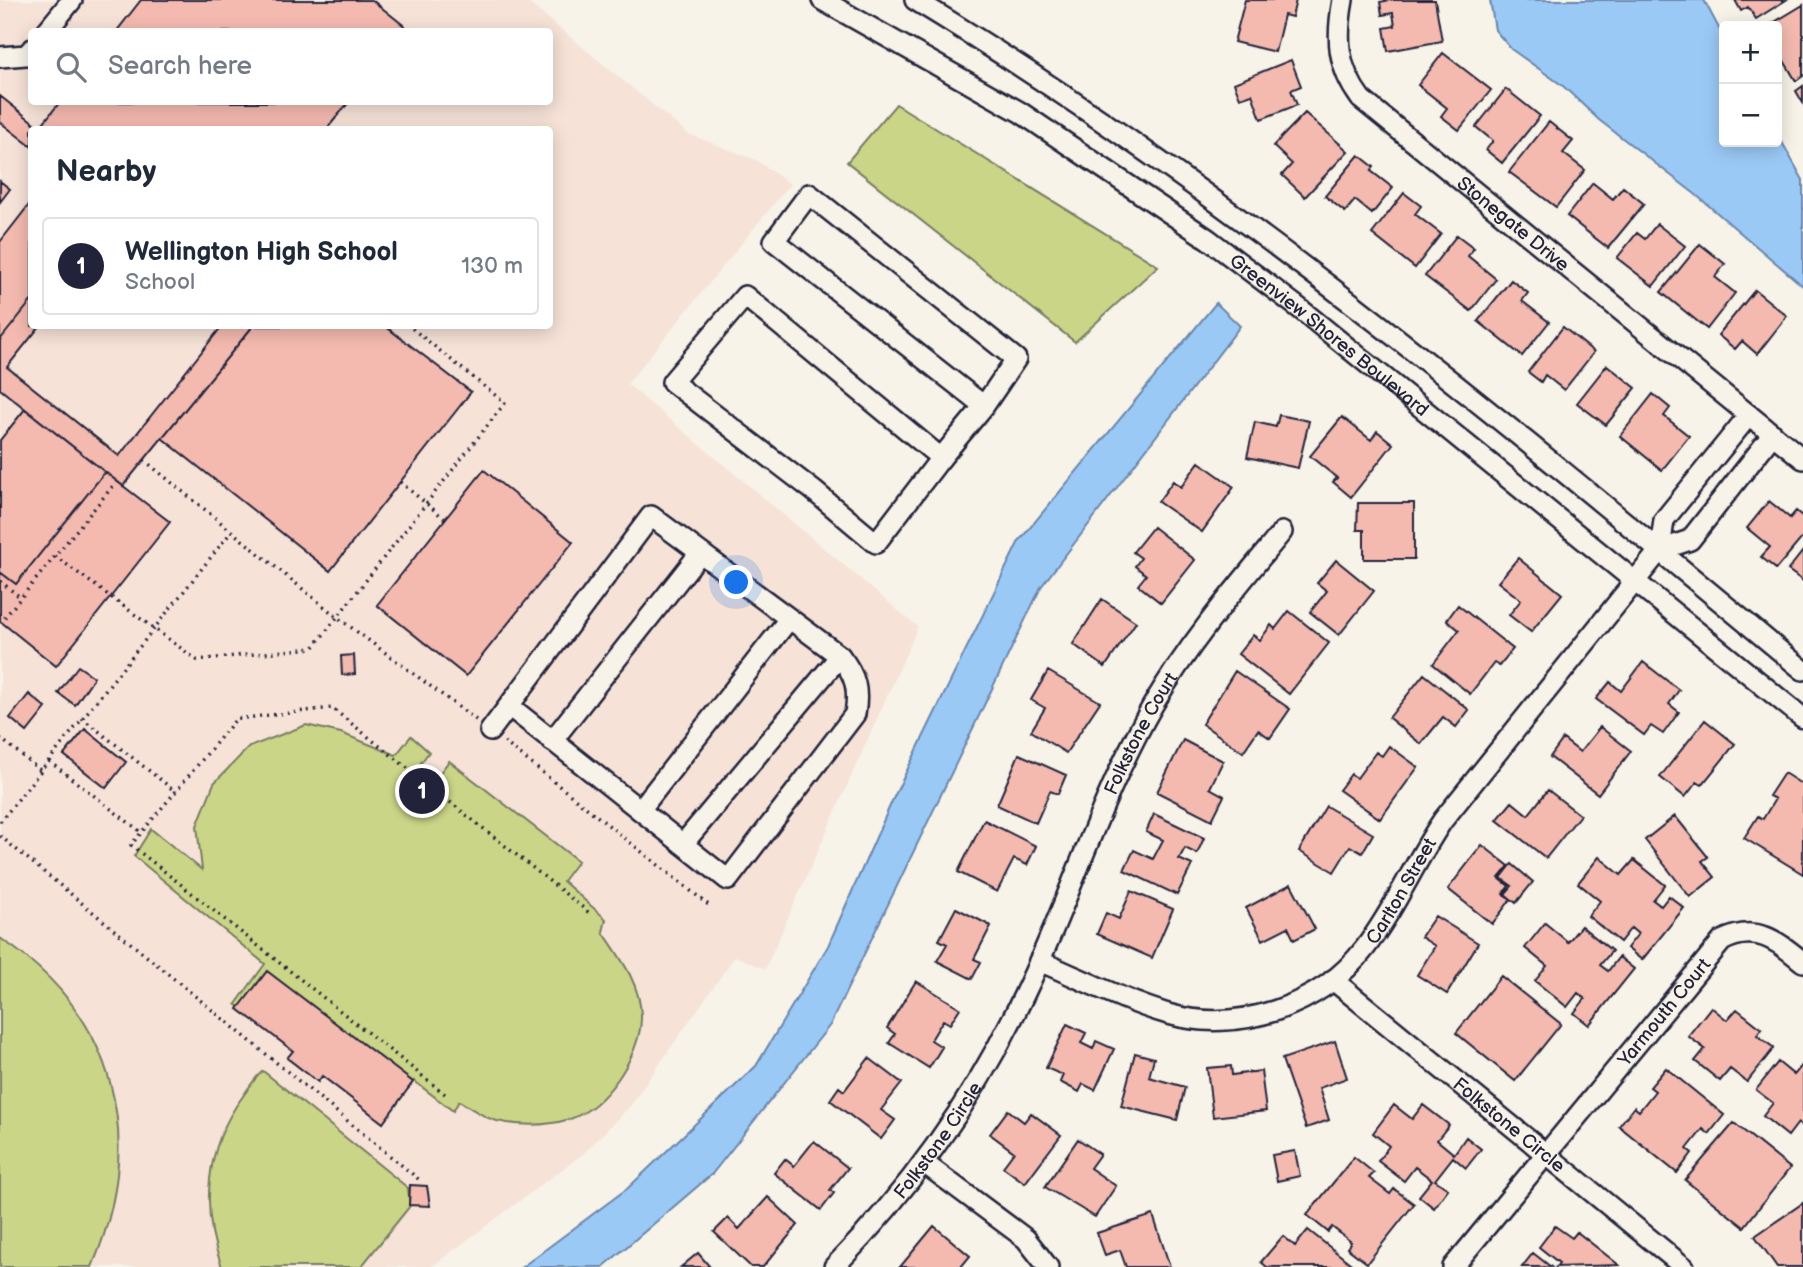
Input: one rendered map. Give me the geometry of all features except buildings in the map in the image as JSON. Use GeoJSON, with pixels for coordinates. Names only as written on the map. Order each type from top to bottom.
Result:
{"type":"FeatureCollection","features":[{"type":"Feature","properties":{"kind":"street"},"geometry":{"type":"LineString","coordinates":[[49,28],[72,0]]}},
{"type":"Feature","properties":{"kind":"street","name":"Greenview Shores Boulevard"},"geometry":{"type":"LineString","coordinates":[[822,0],[1020,112],[1209,239],[1299,308],[1803,718]]}},
{"type":"Feature","properties":{"kind":"street","name":"Greenview Shores Boulevard"},"geometry":{"type":"LineString","coordinates":[[915,0],[1128,137],[1221,203],[1660,550],[1803,670]]}},
{"type":"Feature","properties":{"kind":"street","name":"Stonegate Drive"},"geometry":{"type":"LineString","coordinates":[[1343,0],[1338,28],[1340,58],[1361,99],[1803,460]]}},
{"type":"Feature","properties":{"kind":"street"},"geometry":{"type":"LineString","coordinates":[[0,57],[28,53]]}},
{"type":"Feature","properties":{"kind":"street"},"geometry":{"type":"LineString","coordinates":[[941,458],[745,296],[672,382],[814,491],[876,543],[984,406],[1016,359],[809,194],[774,242],[984,406]]}},
{"type":"Feature","properties":{"kind":"street"},"geometry":{"type":"LineString","coordinates":[[1749,415],[1664,520],[1660,550],[1690,540],[1773,435]]}},
{"type":"Feature","properties":{"kind":"street"},"geometry":{"type":"LineString","coordinates":[[490,731],[651,516],[840,656],[854,673],[858,695],[855,714],[728,880],[509,706]]}},
{"type":"Feature","properties":{"kind":"street","name":"Folkstone Court"},"geometry":{"type":"LineString","coordinates":[[1039,961],[1126,756],[1153,706],[1216,612],[1282,532]]}},
{"type":"Feature","properties":{"kind":"street","name":"Carlton Street"},"geometry":{"type":"LineString","coordinates":[[1039,961],[1143,1005],[1199,1019],[1256,1016],[1284,1008],[1334,980],[1364,949],[1380,926],[1422,850],[1443,820],[1660,550]]}},
{"type":"Feature","properties":{"kind":"street"},"geometry":{"type":"LineString","coordinates":[[552,741],[700,553]]}},
{"type":"Feature","properties":{"kind":"street"},"geometry":{"type":"LineString","coordinates":[[640,810],[789,619]]}},
{"type":"Feature","properties":{"kind":"street"},"geometry":{"type":"LineString","coordinates":[[684,844],[840,656]]}},
{"type":"Feature","properties":{"kind":"street","name":"Yarmouth Court"},"geometry":{"type":"LineString","coordinates":[[1453,1267],[1722,941],[1735,934],[1764,934],[1803,962]]}},
{"type":"Feature","properties":{"kind":"street","name":"Folkstone Circle"},"geometry":{"type":"LineString","coordinates":[[834,1267],[924,1163],[995,1053],[1039,961]]}},
{"type":"Feature","properties":{"kind":"street","name":"Folkstone Circle"},"geometry":{"type":"LineString","coordinates":[[1334,980],[1684,1267]]}},
{"type":"Feature","properties":{"kind":"street"},"geometry":{"type":"LineString","coordinates":[[924,1163],[1026,1240],[1048,1267]]}},
{"type":"Feature","properties":{"kind":"path"},"geometry":{"type":"LineString","coordinates":[[55,556],[197,660],[313,648],[505,402],[413,329]]}},
{"type":"Feature","properties":{"kind":"path"},"geometry":{"type":"LineString","coordinates":[[144,460],[337,617],[490,731],[711,907]]}},
{"type":"Feature","properties":{"kind":"path"},"geometry":{"type":"LineString","coordinates":[[0,623],[117,481]]}},
{"type":"Feature","properties":{"kind":"path"},"geometry":{"type":"LineString","coordinates":[[400,482],[445,519]]}},
{"type":"Feature","properties":{"kind":"path"},"geometry":{"type":"LineString","coordinates":[[0,822],[231,532]]}},
{"type":"Feature","properties":{"kind":"path"},"geometry":{"type":"LineString","coordinates":[[0,581],[21,598]]}},
{"type":"Feature","properties":{"kind":"path"},"geometry":{"type":"LineString","coordinates":[[445,1094],[131,845],[236,719],[332,708],[592,915]]}},
{"type":"Feature","properties":{"kind":"path"},"geometry":{"type":"LineString","coordinates":[[82,718],[176,792]]}},
{"type":"Feature","properties":{"kind":"path"},"geometry":{"type":"LineString","coordinates":[[0,738],[41,771]]}},
{"type":"Feature","properties":{"kind":"path"},"geometry":{"type":"LineString","coordinates":[[49,761],[142,833]]}},
{"type":"Feature","properties":{"kind":"path"},"geometry":{"type":"LineString","coordinates":[[0,836],[422,1182]]}},
{"type":"Feature","properties":{"kind":"shaded area"},"geometry":{"type":"Polygon","coordinates":[[[0,0],[525,0],[688,134],[756,160],[790,184],[627,384],[918,627],[765,969],[735,956],[630,1106],[584,1153],[431,1267],[0,1267],[0,0]]]}},
{"type":"Feature","properties":{"kind":"green space"},"geometry":{"type":"Polygon","coordinates":[[[896,104],[1158,266],[1075,342],[847,162],[896,104]]]}},
{"type":"Feature","properties":{"kind":"green space"},"geometry":{"type":"Polygon","coordinates":[[[306,725],[341,733],[396,755],[411,736],[429,752],[417,768],[432,783],[449,761],[578,861],[563,881],[606,919],[603,932],[634,984],[641,1019],[635,1048],[619,1078],[608,1092],[583,1113],[570,1119],[543,1124],[497,1121],[459,1101],[453,1111],[414,1081],[381,1121],[236,1004],[265,964],[134,856],[151,829],[202,870],[197,826],[214,783],[249,747],[306,725]]]}},
{"type":"Feature","properties":{"kind":"green space"},"geometry":{"type":"Polygon","coordinates":[[[0,938],[40,969],[72,1004],[95,1043],[110,1084],[118,1128],[117,1173],[108,1220],[92,1267],[0,1267],[0,938]]]}},
{"type":"Feature","properties":{"kind":"green space"},"geometry":{"type":"Polygon","coordinates":[[[263,1071],[408,1188],[410,1206],[361,1267],[222,1267],[215,1245],[209,1201],[214,1157],[230,1116],[263,1071]]]}},
{"type":"Feature","properties":{"kind":"water"},"geometry":{"type":"Polygon","coordinates":[[[1490,0],[1704,0],[1719,28],[1719,147],[1782,147],[1782,142],[1803,180],[1803,286],[1695,194],[1599,120],[1563,86],[1511,49],[1495,30],[1490,0]]]}},
{"type":"Feature","properties":{"kind":"water"},"geometry":{"type":"Polygon","coordinates":[[[1216,303],[1240,326],[1041,587],[830,1025],[712,1174],[603,1267],[522,1267],[628,1188],[756,1066],[828,946],[893,799],[1019,541],[1216,303]]]}},
{"type":"Feature","properties":{"kind":"place","name":"Wellington High School"},"geometry":{"type":"Point","coordinates":[422,791]}}]}
